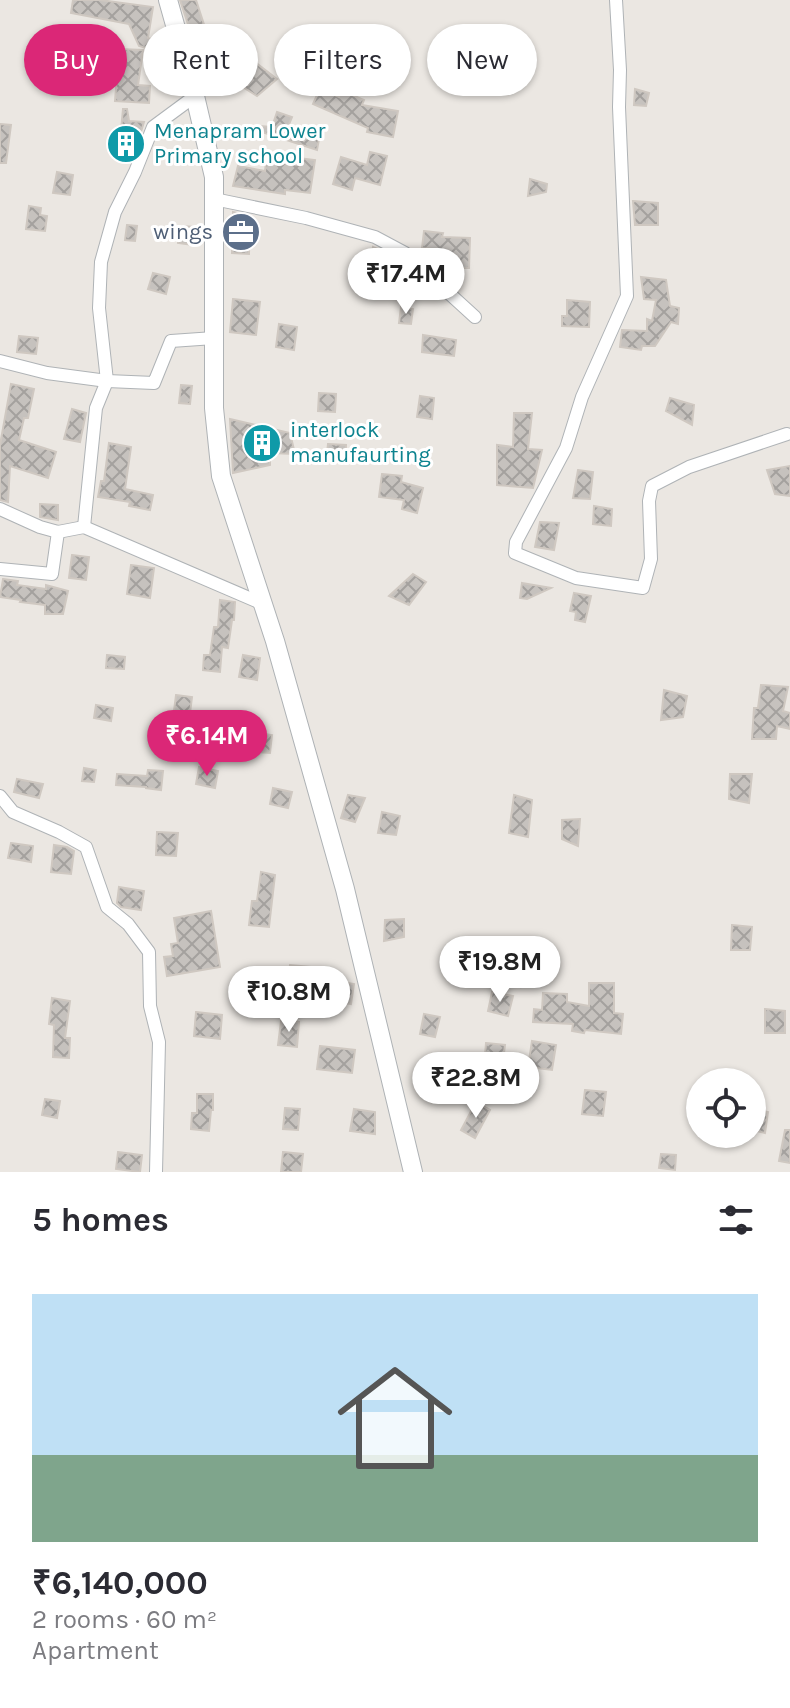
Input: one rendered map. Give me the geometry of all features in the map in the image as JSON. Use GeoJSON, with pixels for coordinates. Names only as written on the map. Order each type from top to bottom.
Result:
{"type":"FeatureCollection","features":[{"type":"Feature","properties":{"kind":"street"},"geometry":{"type":"LineString","coordinates":[[168,0],[175,24]]}},
{"type":"Feature","properties":{"kind":"street"},"geometry":{"type":"LineString","coordinates":[[616,0],[627,296],[582,397],[566,448],[516,542],[515,553],[576,578],[643,588],[651,559],[649,501],[652,486],[689,467],[787,434]]}},
{"type":"Feature","properties":{"kind":"street"},"geometry":{"type":"LineString","coordinates":[[84,527],[96,408],[107,381],[99,308],[101,262],[115,212],[153,127],[195,96],[214,177],[214,408],[221,476],[263,604],[345,889],[413,1172]]}},
{"type":"Feature","properties":{"kind":"street"},"geometry":{"type":"LineString","coordinates":[[214,199],[306,218],[375,237],[405,253],[475,317]]}},
{"type":"Feature","properties":{"kind":"street"},"geometry":{"type":"LineString","coordinates":[[0,361],[47,373],[154,383],[171,341],[214,338]]}},
{"type":"Feature","properties":{"kind":"street"},"geometry":{"type":"LineString","coordinates":[[0,509],[58,532],[84,527],[263,604]]}},
{"type":"Feature","properties":{"kind":"street"},"geometry":{"type":"LineString","coordinates":[[0,569],[52,574],[58,532]]}},
{"type":"Feature","properties":{"kind":"street"},"geometry":{"type":"LineString","coordinates":[[0,796],[13,812],[86,847],[107,907],[128,924],[149,952],[150,1006],[159,1042],[156,1172]]}},
{"type":"Feature","properties":{"kind":"building"},"geometry":{"type":"Polygon","coordinates":[[[73,0],[153,7],[150,24],[143,24],[143,47],[139,46],[129,24],[71,13],[73,0]]]}},
{"type":"Feature","properties":{"kind":"building"},"geometry":{"type":"Polygon","coordinates":[[[180,0],[196,0],[204,24],[188,24],[180,0]]]}},
{"type":"Feature","properties":{"kind":"building"},"geometry":{"type":"Polygon","coordinates":[[[127,49],[143,50],[138,85],[143,85],[143,96],[149,96],[149,103],[115,101],[115,96],[127,96],[127,49]]]}},
{"type":"Feature","properties":{"kind":"building"},"geometry":{"type":"Polygon","coordinates":[[[258,64],[274,77],[274,82],[258,95],[258,64]]]}},
{"type":"Feature","properties":{"kind":"building"},"geometry":{"type":"Polygon","coordinates":[[[635,89],[649,93],[646,106],[634,105],[635,89]]]}},
{"type":"Feature","properties":{"kind":"building"},"geometry":{"type":"Polygon","coordinates":[[[316,96],[355,96],[364,100],[362,105],[398,111],[393,137],[367,132],[368,128],[313,104],[316,96]]]}},
{"type":"Feature","properties":{"kind":"building","name":"Menapram Lower Primary school"},"geometry":{"type":"Polygon","coordinates":[[[123,109],[127,109],[129,121],[144,122],[140,135],[130,135],[131,158],[119,152],[123,109]]]}},
{"type":"Feature","properties":{"kind":"building"},"geometry":{"type":"Polygon","coordinates":[[[277,112],[292,117],[287,129],[305,132],[304,135],[319,139],[317,150],[259,131],[260,126],[272,127],[277,112]]]}},
{"type":"Feature","properties":{"kind":"building"},"geometry":{"type":"Polygon","coordinates":[[[0,124],[11,125],[6,163],[0,163],[0,124]]]}},
{"type":"Feature","properties":{"kind":"building"},"geometry":{"type":"Polygon","coordinates":[[[370,152],[387,156],[380,185],[355,178],[352,190],[333,184],[341,157],[367,165],[370,152]]]}},
{"type":"Feature","properties":{"kind":"building"},"geometry":{"type":"Polygon","coordinates":[[[267,154],[315,160],[310,193],[285,190],[285,194],[233,186],[238,166],[265,171],[267,154]]]}},
{"type":"Feature","properties":{"kind":"building"},"geometry":{"type":"Polygon","coordinates":[[[57,172],[73,175],[70,195],[53,193],[57,172]]]}},
{"type":"Feature","properties":{"kind":"building"},"geometry":{"type":"Polygon","coordinates":[[[530,179],[547,184],[546,192],[528,196],[530,179]]]}},
{"type":"Feature","properties":{"kind":"building"},"geometry":{"type":"Polygon","coordinates":[[[633,201],[658,203],[658,225],[635,225],[633,201]]]}},
{"type":"Feature","properties":{"kind":"building"},"geometry":{"type":"Polygon","coordinates":[[[29,206],[41,208],[40,215],[47,216],[45,231],[26,229],[29,206]]]}},
{"type":"Feature","properties":{"kind":"building","name":"wings"},"geometry":{"type":"Polygon","coordinates":[[[233,212],[250,216],[249,254],[232,253],[233,212]]]}},
{"type":"Feature","properties":{"kind":"building"},"geometry":{"type":"Polygon","coordinates":[[[127,225],[137,226],[135,241],[125,240],[127,225]]]}},
{"type":"Feature","properties":{"kind":"building"},"geometry":{"type":"Polygon","coordinates":[[[180,226],[195,227],[194,245],[178,243],[180,226]]]}},
{"type":"Feature","properties":{"kind":"building"},"geometry":{"type":"Polygon","coordinates":[[[424,231],[443,233],[442,237],[470,238],[469,268],[449,268],[449,251],[422,248],[424,231]]]}},
{"type":"Feature","properties":{"kind":"building"},"geometry":{"type":"Polygon","coordinates":[[[373,247],[392,256],[388,285],[369,283],[373,247]]]}},
{"type":"Feature","properties":{"kind":"building"},"geometry":{"type":"Polygon","coordinates":[[[153,273],[170,277],[166,294],[148,289],[153,273]]]}},
{"type":"Feature","properties":{"kind":"building"},"geometry":{"type":"Polygon","coordinates":[[[641,277],[666,280],[670,306],[679,308],[678,324],[671,322],[655,346],[642,346],[641,350],[620,347],[622,330],[647,331],[647,319],[652,321],[656,300],[644,299],[641,277]]]}},
{"type":"Feature","properties":{"kind":"building"},"geometry":{"type":"Polygon","coordinates":[[[233,299],[260,302],[256,335],[230,332],[233,299]]]}},
{"type":"Feature","properties":{"kind":"building"},"geometry":{"type":"Polygon","coordinates":[[[567,300],[590,302],[589,327],[562,326],[562,316],[567,316],[567,300]]]}},
{"type":"Feature","properties":{"kind":"building"},"geometry":{"type":"Polygon","coordinates":[[[401,307],[413,309],[411,324],[399,323],[401,307]]]}},
{"type":"Feature","properties":{"kind":"building"},"geometry":{"type":"Polygon","coordinates":[[[279,324],[297,327],[294,350],[276,347],[279,324]]]}},
{"type":"Feature","properties":{"kind":"building"},"geometry":{"type":"Polygon","coordinates":[[[423,335],[456,340],[454,356],[422,352],[423,335]]]}},
{"type":"Feature","properties":{"kind":"building"},"geometry":{"type":"Polygon","coordinates":[[[19,336],[38,338],[36,354],[17,352],[19,336]]]}},
{"type":"Feature","properties":{"kind":"building"},"geometry":{"type":"Polygon","coordinates":[[[11,384],[34,389],[28,418],[24,418],[19,440],[56,452],[48,478],[10,466],[8,502],[0,500],[0,445],[11,384]]]}},
{"type":"Feature","properties":{"kind":"building"},"geometry":{"type":"Polygon","coordinates":[[[181,385],[192,386],[190,404],[179,403],[181,385]]]}},
{"type":"Feature","properties":{"kind":"building"},"geometry":{"type":"Polygon","coordinates":[[[319,393],[336,394],[335,412],[318,411],[319,393]]]}},
{"type":"Feature","properties":{"kind":"building"},"geometry":{"type":"Polygon","coordinates":[[[420,396],[434,398],[432,419],[417,417],[420,396]]]}},
{"type":"Feature","properties":{"kind":"building"},"geometry":{"type":"Polygon","coordinates":[[[670,398],[694,405],[692,425],[666,411],[670,398]]]}},
{"type":"Feature","properties":{"kind":"building"},"geometry":{"type":"Polygon","coordinates":[[[72,409],[86,413],[80,442],[64,439],[72,409]]]}},
{"type":"Feature","properties":{"kind":"building"},"geometry":{"type":"Polygon","coordinates":[[[514,413],[532,413],[528,449],[542,450],[533,488],[497,485],[497,445],[513,447],[514,413]]]}},
{"type":"Feature","properties":{"kind":"building","name":"interlock manufaurting"},"geometry":{"type":"Polygon","coordinates":[[[230,419],[290,433],[295,454],[270,453],[270,465],[233,473],[230,419]]]}},
{"type":"Feature","properties":{"kind":"building"},"geometry":{"type":"Polygon","coordinates":[[[109,443],[131,447],[125,489],[153,495],[150,510],[129,506],[130,502],[98,497],[101,481],[104,481],[109,443]]]}},
{"type":"Feature","properties":{"kind":"building"},"geometry":{"type":"Polygon","coordinates":[[[328,444],[346,445],[345,463],[326,462],[328,444]]]}},
{"type":"Feature","properties":{"kind":"building"},"geometry":{"type":"Polygon","coordinates":[[[790,466],[790,496],[775,494],[767,470],[790,466]]]}},
{"type":"Feature","properties":{"kind":"building"},"geometry":{"type":"Polygon","coordinates":[[[578,470],[593,472],[590,499],[573,498],[578,470]]]}},
{"type":"Feature","properties":{"kind":"building"},"geometry":{"type":"Polygon","coordinates":[[[382,474],[402,476],[401,482],[423,488],[417,513],[402,509],[404,500],[379,497],[382,474]]]}},
{"type":"Feature","properties":{"kind":"building"},"geometry":{"type":"Polygon","coordinates":[[[40,504],[58,505],[58,520],[40,517],[40,504]]]}},
{"type":"Feature","properties":{"kind":"building"},"geometry":{"type":"Polygon","coordinates":[[[594,506],[612,509],[611,526],[593,524],[594,506]]]}},
{"type":"Feature","properties":{"kind":"building"},"geometry":{"type":"Polygon","coordinates":[[[540,522],[559,523],[554,550],[535,547],[540,522]]]}},
{"type":"Feature","properties":{"kind":"building"},"geometry":{"type":"Polygon","coordinates":[[[72,555],[89,557],[86,580],[69,578],[72,555]]]}},
{"type":"Feature","properties":{"kind":"building"},"geometry":{"type":"Polygon","coordinates":[[[131,565],[154,568],[150,598],[127,594],[131,565]]]}},
{"type":"Feature","properties":{"kind":"building"},"geometry":{"type":"Polygon","coordinates":[[[413,574],[426,582],[409,605],[389,596],[413,574]]]}},
{"type":"Feature","properties":{"kind":"building"},"geometry":{"type":"Polygon","coordinates":[[[3,579],[18,581],[17,585],[46,589],[46,585],[68,591],[63,614],[45,614],[45,605],[0,597],[3,579]]]}},
{"type":"Feature","properties":{"kind":"building"},"geometry":{"type":"Polygon","coordinates":[[[522,583],[551,588],[527,599],[520,598],[522,583]]]}},
{"type":"Feature","properties":{"kind":"building"},"geometry":{"type":"Polygon","coordinates":[[[574,593],[591,596],[585,622],[575,620],[576,612],[570,611],[574,593]]]}},
{"type":"Feature","properties":{"kind":"building"},"geometry":{"type":"Polygon","coordinates":[[[220,600],[235,602],[228,648],[222,647],[220,672],[203,670],[204,655],[210,655],[214,627],[218,627],[220,600]]]}},
{"type":"Feature","properties":{"kind":"building"},"geometry":{"type":"Polygon","coordinates":[[[107,655],[125,657],[124,669],[106,668],[107,655]]]}},
{"type":"Feature","properties":{"kind":"building"},"geometry":{"type":"Polygon","coordinates":[[[243,655],[260,658],[257,680],[239,677],[243,655]]]}},
{"type":"Feature","properties":{"kind":"building"},"geometry":{"type":"Polygon","coordinates":[[[761,685],[788,687],[783,711],[790,713],[790,729],[777,726],[776,739],[752,739],[754,708],[758,708],[761,685]]]}},
{"type":"Feature","properties":{"kind":"building"},"geometry":{"type":"Polygon","coordinates":[[[664,690],[687,696],[683,717],[661,720],[664,690]]]}},
{"type":"Feature","properties":{"kind":"building"},"geometry":{"type":"Polygon","coordinates":[[[176,695],[192,697],[190,713],[174,711],[176,695]]]}},
{"type":"Feature","properties":{"kind":"building"},"geometry":{"type":"Polygon","coordinates":[[[96,705],[113,708],[111,721],[94,718],[96,705]]]}},
{"type":"Feature","properties":{"kind":"building"},"geometry":{"type":"Polygon","coordinates":[[[258,733],[272,735],[270,753],[257,752],[258,733]]]}},
{"type":"Feature","properties":{"kind":"building"},"geometry":{"type":"Polygon","coordinates":[[[199,767],[218,771],[215,788],[196,784],[199,767]]]}},
{"type":"Feature","properties":{"kind":"building"},"geometry":{"type":"Polygon","coordinates":[[[84,768],[96,770],[94,782],[82,781],[84,768]]]}},
{"type":"Feature","properties":{"kind":"building"},"geometry":{"type":"Polygon","coordinates":[[[148,770],[163,771],[161,790],[116,785],[117,774],[147,776],[148,770]]]}},
{"type":"Feature","properties":{"kind":"building"},"geometry":{"type":"Polygon","coordinates":[[[730,774],[752,774],[749,803],[729,799],[730,774]]]}},
{"type":"Feature","properties":{"kind":"building"},"geometry":{"type":"Polygon","coordinates":[[[17,779],[43,784],[39,798],[14,792],[17,779]]]}},
{"type":"Feature","properties":{"kind":"building"},"geometry":{"type":"Polygon","coordinates":[[[273,788],[292,792],[288,808],[270,804],[273,788]]]}},
{"type":"Feature","properties":{"kind":"building"},"geometry":{"type":"Polygon","coordinates":[[[348,795],[365,798],[355,822],[341,818],[348,795]]]}},
{"type":"Feature","properties":{"kind":"building"},"geometry":{"type":"Polygon","coordinates":[[[514,795],[532,800],[528,837],[509,833],[514,795]]]}},
{"type":"Feature","properties":{"kind":"building"},"geometry":{"type":"Polygon","coordinates":[[[382,812],[400,816],[396,835],[378,833],[382,812]]]}},
{"type":"Feature","properties":{"kind":"building"},"geometry":{"type":"Polygon","coordinates":[[[580,819],[578,846],[562,839],[562,820],[580,819]]]}},
{"type":"Feature","properties":{"kind":"building"},"geometry":{"type":"Polygon","coordinates":[[[157,832],[178,833],[176,856],[156,855],[157,832]]]}},
{"type":"Feature","properties":{"kind":"building"},"geometry":{"type":"Polygon","coordinates":[[[11,843],[33,846],[31,862],[8,858],[11,843]]]}},
{"type":"Feature","properties":{"kind":"building"},"geometry":{"type":"Polygon","coordinates":[[[54,845],[74,851],[71,874],[51,872],[54,845]]]}},
{"type":"Feature","properties":{"kind":"building"},"geometry":{"type":"Polygon","coordinates":[[[261,872],[275,875],[269,927],[249,925],[252,901],[257,901],[261,872]]]}},
{"type":"Feature","properties":{"kind":"building"},"geometry":{"type":"Polygon","coordinates":[[[119,887],[144,891],[141,910],[121,907],[117,903],[119,887]]]}},
{"type":"Feature","properties":{"kind":"building"},"geometry":{"type":"Polygon","coordinates":[[[211,911],[220,967],[167,976],[164,957],[173,956],[171,944],[178,943],[174,918],[211,911]]]}},
{"type":"Feature","properties":{"kind":"building"},"geometry":{"type":"Polygon","coordinates":[[[404,919],[404,937],[384,941],[385,920],[404,919]]]}},
{"type":"Feature","properties":{"kind":"building"},"geometry":{"type":"Polygon","coordinates":[[[732,925],[752,927],[750,950],[731,950],[732,925]]]}},
{"type":"Feature","properties":{"kind":"building"},"geometry":{"type":"Polygon","coordinates":[[[535,956],[545,968],[521,987],[511,974],[535,956]]]}},
{"type":"Feature","properties":{"kind":"building"},"geometry":{"type":"Polygon","coordinates":[[[290,965],[310,967],[307,988],[288,986],[290,965]]]}},
{"type":"Feature","properties":{"kind":"building"},"geometry":{"type":"Polygon","coordinates":[[[331,980],[354,984],[351,1004],[328,1000],[331,980]]]}},
{"type":"Feature","properties":{"kind":"building"},"geometry":{"type":"Polygon","coordinates":[[[589,983],[614,983],[614,1013],[623,1014],[621,1034],[585,1030],[584,1033],[572,1031],[573,1024],[533,1022],[534,1009],[542,1010],[543,993],[567,994],[567,1002],[589,1006],[589,983]]]}},
{"type":"Feature","properties":{"kind":"building"},"geometry":{"type":"Polygon","coordinates":[[[492,992],[513,996],[508,1016],[488,1011],[492,992]]]}},
{"type":"Feature","properties":{"kind":"building"},"geometry":{"type":"Polygon","coordinates":[[[52,998],[70,1001],[65,1038],[70,1038],[69,1058],[53,1057],[54,1025],[49,1024],[52,998]]]}},
{"type":"Feature","properties":{"kind":"building"},"geometry":{"type":"Polygon","coordinates":[[[765,1009],[785,1011],[785,1033],[765,1033],[765,1009]]]}},
{"type":"Feature","properties":{"kind":"building"},"geometry":{"type":"Polygon","coordinates":[[[196,1012],[222,1015],[220,1039],[194,1036],[196,1012]]]}},
{"type":"Feature","properties":{"kind":"building"},"geometry":{"type":"Polygon","coordinates":[[[424,1014],[440,1017],[435,1037],[420,1034],[424,1014]]]}},
{"type":"Feature","properties":{"kind":"building"},"geometry":{"type":"Polygon","coordinates":[[[281,1021],[299,1022],[297,1047],[278,1045],[281,1021]]]}},
{"type":"Feature","properties":{"kind":"building"},"geometry":{"type":"Polygon","coordinates":[[[532,1041],[556,1045],[552,1070],[528,1067],[532,1041]]]}},
{"type":"Feature","properties":{"kind":"building"},"geometry":{"type":"Polygon","coordinates":[[[486,1043],[505,1045],[502,1069],[484,1067],[486,1043]]]}},
{"type":"Feature","properties":{"kind":"building"},"geometry":{"type":"Polygon","coordinates":[[[320,1046],[355,1050],[352,1073],[317,1069],[320,1046]]]}},
{"type":"Feature","properties":{"kind":"building"},"geometry":{"type":"Polygon","coordinates":[[[585,1090],[606,1092],[603,1116],[582,1114],[585,1090]]]}},
{"type":"Feature","properties":{"kind":"building"},"geometry":{"type":"Polygon","coordinates":[[[197,1094],[213,1094],[209,1131],[191,1129],[192,1113],[197,1113],[197,1094]]]}},
{"type":"Feature","properties":{"kind":"building"},"geometry":{"type":"Polygon","coordinates":[[[45,1099],[60,1101],[57,1118],[42,1115],[45,1099]]]}},
{"type":"Feature","properties":{"kind":"building"},"geometry":{"type":"Polygon","coordinates":[[[476,1102],[490,1110],[475,1138],[461,1130],[476,1102]]]}},
{"type":"Feature","properties":{"kind":"building"},"geometry":{"type":"Polygon","coordinates":[[[285,1108],[300,1109],[298,1130],[283,1129],[285,1108]]]}},
{"type":"Feature","properties":{"kind":"building"},"geometry":{"type":"Polygon","coordinates":[[[354,1109],[375,1112],[375,1134],[350,1131],[354,1109]]]}},
{"type":"Feature","properties":{"kind":"building"},"geometry":{"type":"Polygon","coordinates":[[[785,1130],[790,1130],[790,1163],[779,1161],[785,1130]]]}},
{"type":"Feature","properties":{"kind":"building"},"geometry":{"type":"Polygon","coordinates":[[[118,1152],[142,1155],[140,1172],[116,1169],[118,1152]]]}},
{"type":"Feature","properties":{"kind":"building"},"geometry":{"type":"Polygon","coordinates":[[[283,1152],[303,1154],[301,1172],[281,1172],[283,1152]]]}},
{"type":"Feature","properties":{"kind":"building"},"geometry":{"type":"Polygon","coordinates":[[[661,1154],[676,1155],[675,1170],[659,1168],[661,1154]]]}},
{"type":"Feature","properties":{"kind":"place","name":"Menapram Lower Primary school"},"geometry":{"type":"Point","coordinates":[126,144]}},
{"type":"Feature","properties":{"kind":"place","name":"wings"},"geometry":{"type":"Point","coordinates":[241,232]}},
{"type":"Feature","properties":{"kind":"place","name":"interlock manufaurting"},"geometry":{"type":"Point","coordinates":[262,443]}}]}
